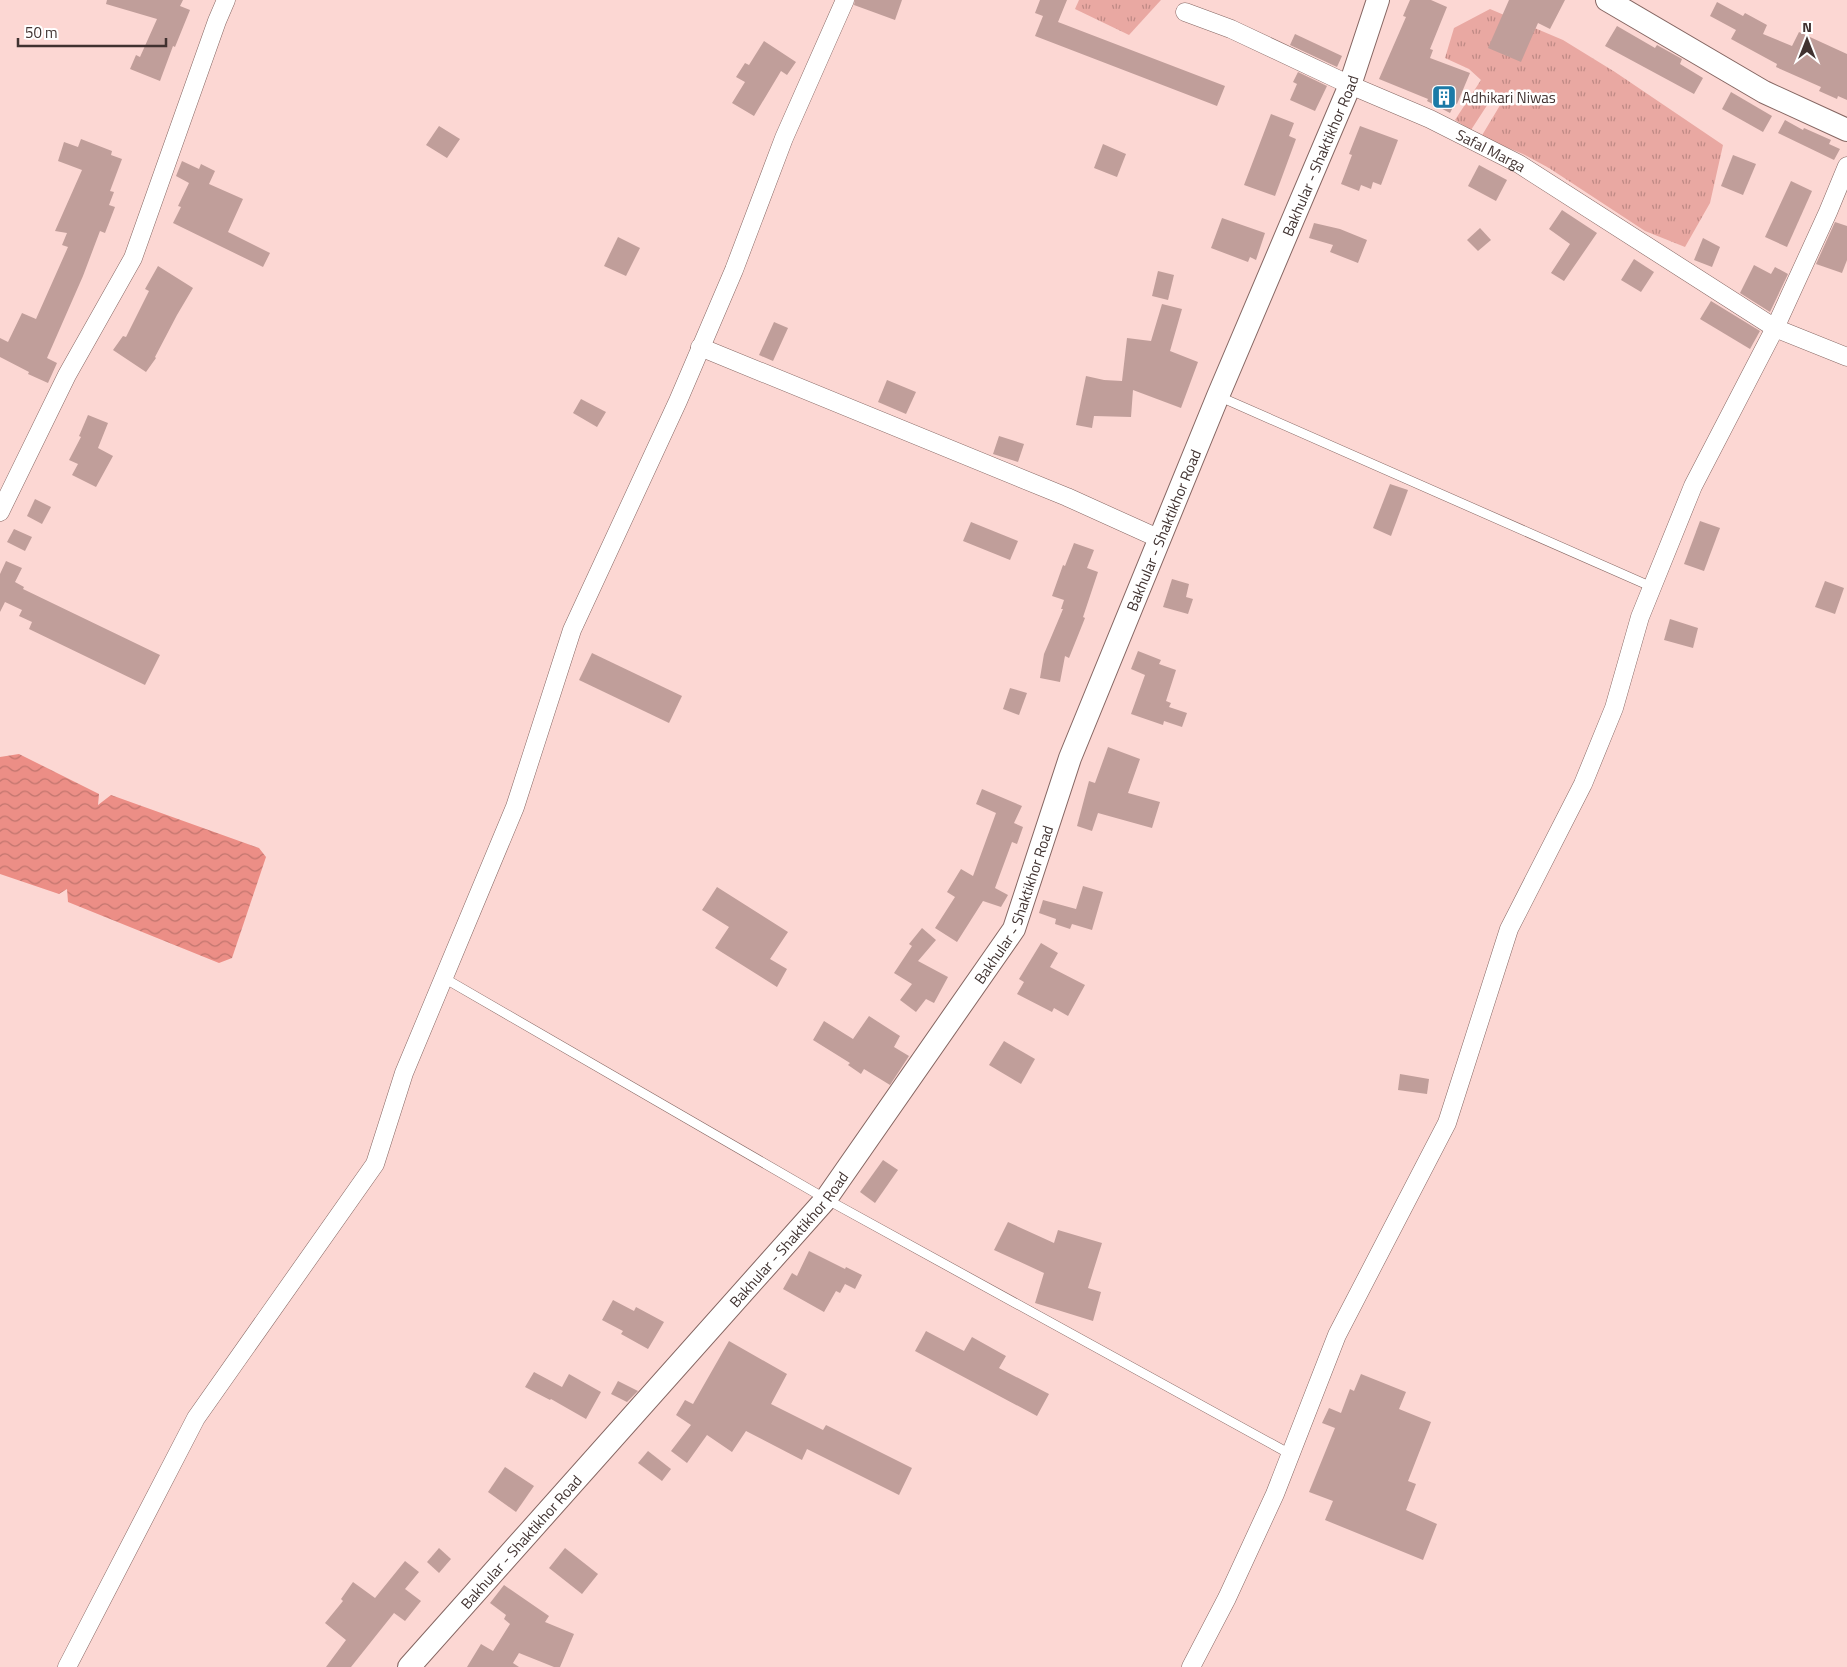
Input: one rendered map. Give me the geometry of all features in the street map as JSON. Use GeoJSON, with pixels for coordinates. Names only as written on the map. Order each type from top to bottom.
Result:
{"type":"FeatureCollection","features":[{"type":"Feature","properties":{"kind":"street"},"geometry":{"type":"LineString","coordinates":[[0,512],[67,375],[133,258],[226,0]]}},
{"type":"Feature","properties":{"kind":"street"},"geometry":{"type":"LineString","coordinates":[[67,1667],[196,1418],[375,1164],[404,1073],[516,807],[572,630],[678,401],[734,270],[784,138],[845,0]]}},
{"type":"Feature","properties":{"kind":"street","name":"Bakhular - Shaktikhor Road"},"geometry":{"type":"LineString","coordinates":[[409,1667],[826,1199],[1014,929],[1070,758],[1218,396],[1350,85],[1378,0]]}},
{"type":"Feature","properties":{"kind":"street"},"geometry":{"type":"LineString","coordinates":[[1607,0],[1764,92],[1847,130]]}},
{"type":"Feature","properties":{"kind":"street","name":"Safal Marga"},"geometry":{"type":"LineString","coordinates":[[1185,12],[1231,29],[1350,85],[1430,119],[1519,164],[1776,328],[1847,357]]}},
{"type":"Feature","properties":{"kind":"street"},"geometry":{"type":"LineString","coordinates":[[1191,1667],[1227,1598],[1275,1494],[1337,1335],[1447,1123],[1509,930],[1583,784],[1614,708],[1640,617],[1693,486],[1776,328],[1847,166]]}},
{"type":"Feature","properties":{"kind":"street"},"geometry":{"type":"LineString","coordinates":[[700,347],[1067,497],[1160,538]]}},
{"type":"Feature","properties":{"kind":"lane"},"geometry":{"type":"LineString","coordinates":[[1218,396],[1652,587]]}},
{"type":"Feature","properties":{"kind":"lane"},"geometry":{"type":"LineString","coordinates":[[444,978],[826,1199],[1290,1454]]}},
{"type":"Feature","properties":{"kind":"green space"},"geometry":{"type":"Polygon","coordinates":[[[1079,0],[1161,0],[1129,35],[1075,9],[1079,0]]]}},
{"type":"Feature","properties":{"kind":"green space"},"geometry":{"type":"Polygon","coordinates":[[[1490,9],[1563,40],[1615,72],[1723,145],[1710,203],[1685,247],[1645,231],[1549,168],[1523,154],[1481,137],[1505,97],[1495,93],[1471,130],[1455,120],[1481,80],[1469,69],[1445,58],[1454,28],[1490,9]]]}},
{"type":"Feature","properties":{"kind":"water"},"geometry":{"type":"Polygon","coordinates":[[[19,754],[99,794],[98,805],[111,795],[259,848],[266,857],[232,958],[219,963],[68,902],[67,889],[59,894],[0,874],[0,757],[19,754]]]}},
{"type":"Feature","properties":{"kind":"building"},"geometry":{"type":"Polygon","coordinates":[[[107,0],[183,0],[180,6],[190,10],[175,47],[173,46],[160,81],[130,69],[136,55],[140,57],[157,19],[106,4],[107,0]]]}},
{"type":"Feature","properties":{"kind":"building"},"geometry":{"type":"Polygon","coordinates":[[[855,0],[902,0],[895,20],[854,5],[855,0]]]}},
{"type":"Feature","properties":{"kind":"building"},"geometry":{"type":"Polygon","coordinates":[[[1040,0],[1067,0],[1058,22],[1225,86],[1217,106],[1035,36],[1043,16],[1035,13],[1040,0]]]}},
{"type":"Feature","properties":{"kind":"building"},"geometry":{"type":"Polygon","coordinates":[[[1410,0],[1431,0],[1447,7],[1430,49],[1433,50],[1430,58],[1470,73],[1457,104],[1455,103],[1450,113],[1427,101],[1428,99],[1379,79],[1406,17],[1403,16],[1410,0]]]}},
{"type":"Feature","properties":{"kind":"building"},"geometry":{"type":"Polygon","coordinates":[[[1509,0],[1565,0],[1550,29],[1538,23],[1521,62],[1488,48],[1509,0]]]}},
{"type":"Feature","properties":{"kind":"building"},"geometry":{"type":"Polygon","coordinates":[[[1717,2],[1743,16],[1745,13],[1767,25],[1763,34],[1792,46],[1799,32],[1847,54],[1847,100],[1838,96],[1837,99],[1819,91],[1821,87],[1776,67],[1777,64],[1731,39],[1736,30],[1710,16],[1717,2]]]}},
{"type":"Feature","properties":{"kind":"building"},"geometry":{"type":"Polygon","coordinates":[[[1617,26],[1655,48],[1657,45],[1682,59],[1680,64],[1703,78],[1694,94],[1605,46],[1617,26]]]}},
{"type":"Feature","properties":{"kind":"building"},"geometry":{"type":"Polygon","coordinates":[[[1295,34],[1342,56],[1337,67],[1290,45],[1295,34]]]}},
{"type":"Feature","properties":{"kind":"building"},"geometry":{"type":"Polygon","coordinates":[[[764,41],[796,62],[787,75],[781,71],[754,116],[732,103],[745,82],[736,77],[745,63],[749,65],[764,41]]]}},
{"type":"Feature","properties":{"kind":"building"},"geometry":{"type":"Polygon","coordinates":[[[1298,72],[1327,86],[1315,111],[1290,100],[1297,84],[1293,82],[1298,72]]]}},
{"type":"Feature","properties":{"kind":"building"},"geometry":{"type":"Polygon","coordinates":[[[1731,92],[1772,116],[1763,132],[1722,109],[1731,92]]]}},
{"type":"Feature","properties":{"kind":"building"},"geometry":{"type":"Polygon","coordinates":[[[1271,114],[1294,123],[1289,136],[1296,139],[1275,196],[1244,185],[1271,114]]]}},
{"type":"Feature","properties":{"kind":"building"},"geometry":{"type":"Polygon","coordinates":[[[1785,120],[1803,130],[1804,128],[1831,140],[1829,144],[1840,149],[1834,160],[1778,133],[1785,120]]]}},
{"type":"Feature","properties":{"kind":"building"},"geometry":{"type":"Polygon","coordinates":[[[439,126],[460,139],[447,158],[426,145],[439,126]]]}},
{"type":"Feature","properties":{"kind":"building"},"geometry":{"type":"Polygon","coordinates":[[[1360,126],[1398,140],[1381,185],[1373,182],[1371,189],[1361,185],[1359,191],[1341,184],[1352,155],[1349,154],[1360,126]]]}},
{"type":"Feature","properties":{"kind":"building"},"geometry":{"type":"Polygon","coordinates":[[[81,139],[112,151],[111,155],[122,159],[110,191],[114,192],[109,205],[115,207],[105,233],[100,231],[83,276],[47,358],[57,363],[48,383],[28,374],[29,372],[0,357],[0,338],[8,342],[22,313],[36,319],[68,247],[62,245],[67,233],[55,231],[82,170],[58,161],[64,142],[78,147],[81,139]]]}},
{"type":"Feature","properties":{"kind":"building"},"geometry":{"type":"Polygon","coordinates":[[[1103,144],[1126,154],[1117,177],[1094,168],[1103,144]]]}},
{"type":"Feature","properties":{"kind":"building"},"geometry":{"type":"Polygon","coordinates":[[[1733,155],[1756,164],[1743,195],[1721,186],[1733,155]]]}},
{"type":"Feature","properties":{"kind":"building"},"geometry":{"type":"Polygon","coordinates":[[[182,161],[199,169],[201,164],[215,171],[209,184],[243,199],[228,232],[270,253],[263,267],[173,223],[181,207],[178,206],[189,183],[176,176],[182,161]]]}},
{"type":"Feature","properties":{"kind":"building"},"geometry":{"type":"Polygon","coordinates":[[[1479,165],[1507,180],[1496,201],[1468,186],[1479,165]]]}},
{"type":"Feature","properties":{"kind":"building"},"geometry":{"type":"Polygon","coordinates":[[[1791,181],[1812,191],[1787,247],[1765,237],[1791,181]]]}},
{"type":"Feature","properties":{"kind":"building"},"geometry":{"type":"Polygon","coordinates":[[[1562,210],[1597,233],[1564,281],[1551,273],[1570,244],[1549,229],[1562,210]]]}},
{"type":"Feature","properties":{"kind":"building"},"geometry":{"type":"Polygon","coordinates":[[[1222,218],[1265,233],[1256,260],[1250,257],[1248,262],[1211,248],[1222,218]]]}},
{"type":"Feature","properties":{"kind":"building"},"geometry":{"type":"Polygon","coordinates":[[[1835,222],[1847,226],[1847,260],[1842,273],[1816,264],[1835,222]]]}},
{"type":"Feature","properties":{"kind":"building"},"geometry":{"type":"Polygon","coordinates":[[[1314,223],[1340,229],[1367,240],[1358,263],[1330,252],[1333,245],[1309,238],[1314,223]]]}},
{"type":"Feature","properties":{"kind":"building"},"geometry":{"type":"Polygon","coordinates":[[[1480,228],[1491,240],[1478,251],[1467,240],[1480,228]]]}},
{"type":"Feature","properties":{"kind":"building"},"geometry":{"type":"Polygon","coordinates":[[[618,237],[640,248],[626,276],[604,266],[618,237]]]}},
{"type":"Feature","properties":{"kind":"building"},"geometry":{"type":"Polygon","coordinates":[[[1703,238],[1720,247],[1712,267],[1694,260],[1703,238]]]}},
{"type":"Feature","properties":{"kind":"building"},"geometry":{"type":"Polygon","coordinates":[[[1634,259],[1654,272],[1641,292],[1621,280],[1634,259]]]}},
{"type":"Feature","properties":{"kind":"building"},"geometry":{"type":"Polygon","coordinates":[[[1754,265],[1771,274],[1775,267],[1788,274],[1770,312],[1740,293],[1754,265]]]}},
{"type":"Feature","properties":{"kind":"building"},"geometry":{"type":"Polygon","coordinates":[[[158,266],[193,288],[177,315],[156,358],[146,372],[113,350],[123,336],[126,337],[149,291],[145,289],[158,266]]]}},
{"type":"Feature","properties":{"kind":"building"},"geometry":{"type":"Polygon","coordinates":[[[1158,271],[1174,275],[1168,300],[1152,296],[1158,271]]]}},
{"type":"Feature","properties":{"kind":"building"},"geometry":{"type":"Polygon","coordinates":[[[1711,301],[1760,331],[1750,349],[1700,319],[1711,301]]]}},
{"type":"Feature","properties":{"kind":"building"},"geometry":{"type":"Polygon","coordinates":[[[1162,304],[1182,309],[1170,351],[1198,362],[1181,408],[1133,390],[1131,417],[1094,416],[1092,428],[1076,425],[1086,376],[1122,381],[1127,338],[1151,341],[1162,304]]]}},
{"type":"Feature","properties":{"kind":"building"},"geometry":{"type":"Polygon","coordinates":[[[774,322],[788,328],[773,361],[759,355],[774,322]]]}},
{"type":"Feature","properties":{"kind":"building"},"geometry":{"type":"Polygon","coordinates":[[[887,380],[916,392],[906,414],[878,402],[887,380]]]}},
{"type":"Feature","properties":{"kind":"building"},"geometry":{"type":"Polygon","coordinates":[[[581,399],[606,412],[597,427],[573,413],[581,399]]]}},
{"type":"Feature","properties":{"kind":"building"},"geometry":{"type":"Polygon","coordinates":[[[88,415],[108,423],[98,448],[113,456],[96,487],[72,475],[78,464],[69,460],[81,437],[79,436],[88,415]]]}},
{"type":"Feature","properties":{"kind":"building"},"geometry":{"type":"Polygon","coordinates":[[[999,436],[1024,444],[1018,462],[993,454],[999,436]]]}},
{"type":"Feature","properties":{"kind":"building"},"geometry":{"type":"Polygon","coordinates":[[[1390,484],[1408,490],[1391,536],[1373,528],[1390,484]]]}},
{"type":"Feature","properties":{"kind":"building"},"geometry":{"type":"Polygon","coordinates":[[[35,499],[51,507],[42,524],[27,516],[35,499]]]}},
{"type":"Feature","properties":{"kind":"building"},"geometry":{"type":"Polygon","coordinates":[[[1700,521],[1720,528],[1704,571],[1684,564],[1700,521]]]}},
{"type":"Feature","properties":{"kind":"building"},"geometry":{"type":"Polygon","coordinates":[[[971,522],[1018,541],[1010,560],[963,541],[971,522]]]}},
{"type":"Feature","properties":{"kind":"building"},"geometry":{"type":"Polygon","coordinates":[[[14,529],[32,537],[25,551],[7,542],[14,529]]]}},
{"type":"Feature","properties":{"kind":"building"},"geometry":{"type":"Polygon","coordinates":[[[1074,543],[1094,550],[1087,568],[1098,572],[1083,617],[1085,618],[1069,658],[1065,656],[1060,682],[1040,678],[1044,654],[1063,609],[1061,609],[1064,600],[1052,596],[1063,565],[1065,566],[1074,543]]]}},
{"type":"Feature","properties":{"kind":"building"},"geometry":{"type":"Polygon","coordinates":[[[6,561],[22,568],[15,582],[24,587],[23,589],[160,655],[145,685],[29,629],[32,622],[19,616],[22,610],[5,602],[0,612],[0,574],[6,561]]]}},
{"type":"Feature","properties":{"kind":"building"},"geometry":{"type":"Polygon","coordinates":[[[1172,579],[1189,584],[1186,597],[1193,599],[1188,614],[1163,607],[1172,579]]]}},
{"type":"Feature","properties":{"kind":"building"},"geometry":{"type":"Polygon","coordinates":[[[1825,581],[1844,588],[1835,614],[1815,607],[1825,581]]]}},
{"type":"Feature","properties":{"kind":"building"},"geometry":{"type":"Polygon","coordinates":[[[1670,619],[1698,628],[1693,648],[1664,640],[1670,619]]]}},
{"type":"Feature","properties":{"kind":"building"},"geometry":{"type":"Polygon","coordinates":[[[1138,651],[1161,660],[1159,664],[1176,670],[1166,701],[1171,703],[1169,707],[1187,713],[1182,727],[1164,721],[1163,725],[1131,714],[1145,675],[1131,669],[1138,651]]]}},
{"type":"Feature","properties":{"kind":"building"},"geometry":{"type":"Polygon","coordinates":[[[592,653],[682,696],[669,723],[579,680],[592,653]]]}},
{"type":"Feature","properties":{"kind":"building"},"geometry":{"type":"Polygon","coordinates":[[[1010,688],[1027,693],[1019,715],[1003,709],[1010,688]]]}},
{"type":"Feature","properties":{"kind":"building"},"geometry":{"type":"Polygon","coordinates":[[[1108,747],[1140,759],[1128,793],[1160,802],[1152,828],[1098,813],[1092,831],[1077,826],[1089,781],[1095,783],[1108,747]]]}},
{"type":"Feature","properties":{"kind":"building"},"geometry":{"type":"Polygon","coordinates":[[[982,789],[1022,806],[1014,823],[1023,827],[1017,844],[1012,842],[995,888],[1008,895],[1001,907],[983,901],[957,942],[935,928],[955,897],[947,892],[961,869],[973,876],[996,813],[976,804],[982,789]]]}},
{"type":"Feature","properties":{"kind":"building"},"geometry":{"type":"Polygon","coordinates":[[[1083,886],[1103,892],[1092,930],[1072,924],[1070,929],[1055,924],[1056,919],[1039,913],[1043,900],[1076,909],[1083,886]]]}},
{"type":"Feature","properties":{"kind":"building"},"geometry":{"type":"Polygon","coordinates":[[[717,887],[788,932],[770,959],[787,969],[777,987],[715,948],[729,927],[702,910],[717,887]]]}},
{"type":"Feature","properties":{"kind":"building"},"geometry":{"type":"Polygon","coordinates":[[[922,928],[936,940],[918,961],[948,977],[934,1003],[926,999],[916,1012],[900,1000],[912,984],[894,973],[912,946],[909,944],[922,928]]]}},
{"type":"Feature","properties":{"kind":"building"},"geometry":{"type":"Polygon","coordinates":[[[1041,943],[1058,953],[1050,967],[1085,985],[1068,1016],[1054,1008],[1052,1012],[1017,994],[1024,982],[1019,979],[1041,943]]]}},
{"type":"Feature","properties":{"kind":"building"},"geometry":{"type":"Polygon","coordinates":[[[869,1016],[900,1036],[894,1047],[909,1056],[890,1085],[864,1069],[861,1074],[848,1065],[850,1063],[813,1040],[824,1021],[853,1039],[869,1016]]]}},
{"type":"Feature","properties":{"kind":"building"},"geometry":{"type":"Polygon","coordinates":[[[1004,1041],[1035,1059],[1021,1084],[989,1065],[1004,1041]]]}},
{"type":"Feature","properties":{"kind":"building"},"geometry":{"type":"Polygon","coordinates":[[[1400,1074],[1429,1079],[1427,1094],[1398,1090],[1400,1074]]]}},
{"type":"Feature","properties":{"kind":"building"},"geometry":{"type":"Polygon","coordinates":[[[883,1160],[898,1170],[875,1203],[860,1192],[883,1160]]]}},
{"type":"Feature","properties":{"kind":"building"},"geometry":{"type":"Polygon","coordinates":[[[1008,1222],[1054,1243],[1058,1230],[1102,1243],[1088,1288],[1101,1292],[1093,1321],[1035,1303],[1044,1273],[994,1250],[1008,1222]]]}},
{"type":"Feature","properties":{"kind":"building"},"geometry":{"type":"Polygon","coordinates":[[[809,1251],[845,1269],[846,1267],[862,1275],[855,1289],[845,1284],[840,1293],[836,1291],[824,1312],[783,1289],[792,1273],[797,1276],[809,1251]]]}},
{"type":"Feature","properties":{"kind":"building"},"geometry":{"type":"Polygon","coordinates":[[[613,1300],[634,1311],[636,1307],[664,1322],[648,1349],[621,1334],[623,1331],[602,1320],[613,1300]]]}},
{"type":"Feature","properties":{"kind":"building"},"geometry":{"type":"Polygon","coordinates":[[[926,1331],[964,1351],[972,1337],[1006,1356],[999,1368],[1049,1394],[1037,1416],[915,1351],[926,1331]]]}},
{"type":"Feature","properties":{"kind":"building"},"geometry":{"type":"Polygon","coordinates":[[[729,1341],[787,1374],[771,1404],[823,1430],[826,1425],[912,1468],[899,1495],[807,1449],[802,1460],[746,1431],[732,1452],[707,1435],[687,1463],[671,1451],[691,1425],[676,1415],[685,1400],[693,1404],[729,1341]]]}},
{"type":"Feature","properties":{"kind":"building"},"geometry":{"type":"Polygon","coordinates":[[[534,1372],[562,1387],[569,1374],[601,1392],[586,1419],[525,1387],[534,1372]]]}},
{"type":"Feature","properties":{"kind":"building"},"geometry":{"type":"Polygon","coordinates":[[[1361,1374],[1406,1392],[1399,1409],[1431,1422],[1408,1481],[1416,1484],[1406,1510],[1437,1524],[1423,1560],[1325,1520],[1333,1501],[1309,1492],[1335,1428],[1322,1423],[1329,1408],[1341,1413],[1350,1389],[1354,1391],[1361,1374]]]}},
{"type":"Feature","properties":{"kind":"building"},"geometry":{"type":"Polygon","coordinates":[[[618,1381],[638,1391],[627,1402],[611,1394],[618,1381]]]}},
{"type":"Feature","properties":{"kind":"building"},"geometry":{"type":"Polygon","coordinates":[[[648,1451],[671,1469],[662,1481],[638,1463],[648,1451]]]}},
{"type":"Feature","properties":{"kind":"building"},"geometry":{"type":"Polygon","coordinates":[[[505,1467],[534,1486],[516,1512],[488,1492],[505,1467]]]}},
{"type":"Feature","properties":{"kind":"building"},"geometry":{"type":"Polygon","coordinates":[[[439,1548],[451,1559],[439,1573],[427,1562],[439,1548]]]}},
{"type":"Feature","properties":{"kind":"building"},"geometry":{"type":"Polygon","coordinates":[[[565,1548],[598,1574],[582,1594],[549,1568],[565,1548]]]}},
{"type":"Feature","properties":{"kind":"building"},"geometry":{"type":"Polygon","coordinates":[[[405,1561],[419,1572],[405,1589],[421,1601],[405,1621],[394,1613],[351,1667],[326,1667],[346,1640],[325,1623],[343,1601],[341,1599],[353,1582],[375,1598],[405,1561]]]}},
{"type":"Feature","properties":{"kind":"building"},"geometry":{"type":"Polygon","coordinates":[[[504,1585],[549,1616],[545,1622],[574,1634],[560,1667],[554,1667],[519,1653],[513,1663],[519,1667],[467,1667],[481,1644],[493,1651],[510,1624],[504,1619],[506,1615],[490,1603],[504,1585]]]}},
{"type":"Feature","properties":{"kind":"place","name":"Adhikari Niwas"},"geometry":{"type":"Point","coordinates":[1444,97]}}]}
